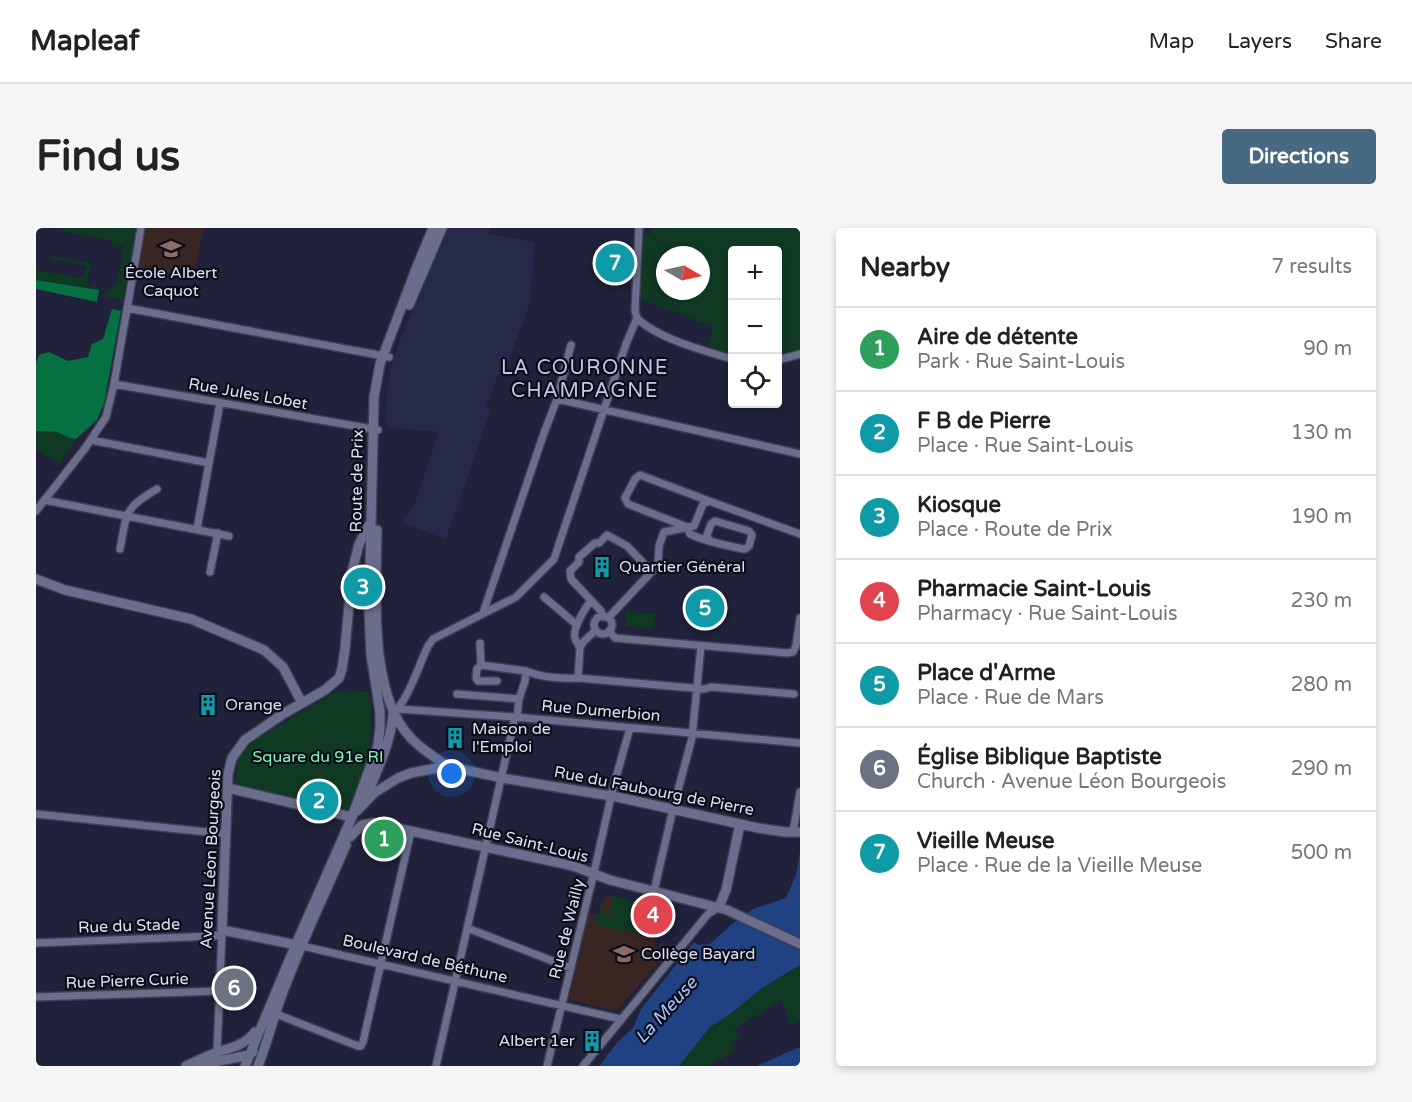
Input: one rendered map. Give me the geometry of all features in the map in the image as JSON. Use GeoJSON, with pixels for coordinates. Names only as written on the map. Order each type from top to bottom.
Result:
{"type":"FeatureCollection","features":[{"type":"Feature","properties":{"kind":"main road","name":"Route de Prix"},"geometry":{"type":"LineString","coordinates":[[386,356],[416,269],[433,228]]}},
{"type":"Feature","properties":{"kind":"main road","name":"Route de Prix"},"geometry":{"type":"LineString","coordinates":[[442,228],[386,356],[379,366],[374,397],[374,523],[376,613],[382,673],[404,731],[415,744],[447,766]]}},
{"type":"Feature","properties":{"kind":"main road","name":"Route de Prix"},"geometry":{"type":"LineString","coordinates":[[374,523],[369,611],[371,655],[380,711],[381,743]]}},
{"type":"Feature","properties":{"kind":"main road","name":"Avenue Léon Bourgeois"},"geometry":{"type":"LineString","coordinates":[[222,932],[228,774],[232,758],[245,740],[283,714],[325,690],[339,678],[345,649],[356,552],[374,523]]}},
{"type":"Feature","properties":{"kind":"main road"},"geometry":{"type":"LineString","coordinates":[[36,579],[65,590],[191,619],[264,650],[283,667],[302,703]]}},
{"type":"Feature","properties":{"kind":"main road"},"geometry":{"type":"LineString","coordinates":[[375,682],[385,709],[388,712],[396,711]]}},
{"type":"Feature","properties":{"kind":"main road","name":"Route de Prix"},"geometry":{"type":"LineString","coordinates":[[381,743],[393,724],[396,711]]}},
{"type":"Feature","properties":{"kind":"main road"},"geometry":{"type":"LineString","coordinates":[[245,1066],[262,1023],[350,837],[363,804],[381,743]]}},
{"type":"Feature","properties":{"kind":"main road"},"geometry":{"type":"LineString","coordinates":[[260,1062],[299,945],[381,743]]}},
{"type":"Feature","properties":{"kind":"main road"},"geometry":{"type":"LineString","coordinates":[[352,817],[374,793],[398,778],[411,772],[447,766]]}},
{"type":"Feature","properties":{"kind":"main road","name":"Rue du Faubourg de Pierre"},"geometry":{"type":"LineString","coordinates":[[447,766],[501,778],[612,796],[766,829],[797,832]]}},
{"type":"Feature","properties":{"kind":"main road"},"geometry":{"type":"LineString","coordinates":[[228,788],[352,817]]}},
{"type":"Feature","properties":{"kind":"main road","name":"Rue Saint-Louis"},"geometry":{"type":"LineString","coordinates":[[350,837],[362,825],[381,824],[560,863],[610,880],[719,907],[800,944]]}},
{"type":"Feature","properties":{"kind":"main road"},"geometry":{"type":"LineString","coordinates":[[719,907],[726,890],[740,824]]}},
{"type":"Feature","properties":{"kind":"main road","name":"Boulevard de Béthune"},"geometry":{"type":"LineString","coordinates":[[222,932],[299,945]]}},
{"type":"Feature","properties":{"kind":"main road"},"geometry":{"type":"LineString","coordinates":[[197,1066],[242,1045],[251,1038],[262,1023]]}},
{"type":"Feature","properties":{"kind":"main road"},"geometry":{"type":"LineString","coordinates":[[186,1066],[221,1056],[249,1055],[270,1032]]}},
{"type":"Feature","properties":{"kind":"main road"},"geometry":{"type":"LineString","coordinates":[[233,1048],[241,1049],[249,1055],[251,1066]]}},
{"type":"Feature","properties":{"kind":"main road"},"geometry":{"type":"LineString","coordinates":[[221,1056],[234,1066]]}},
{"type":"Feature","properties":{"kind":"street"},"geometry":{"type":"LineString","coordinates":[[36,511],[41,500],[91,440],[106,417],[114,384],[141,228]]}},
{"type":"Feature","properties":{"kind":"street"},"geometry":{"type":"LineString","coordinates":[[639,228],[635,310],[637,318],[645,326],[662,335],[728,358]]}},
{"type":"Feature","properties":{"kind":"street"},"geometry":{"type":"LineString","coordinates":[[127,308],[386,356]]}},
{"type":"Feature","properties":{"kind":"street"},"geometry":{"type":"LineString","coordinates":[[396,711],[433,639],[516,597],[554,559],[626,344],[637,318]]}},
{"type":"Feature","properties":{"kind":"street"},"geometry":{"type":"LineString","coordinates":[[483,613],[557,399],[572,345]]}},
{"type":"Feature","properties":{"kind":"street"},"geometry":{"type":"LineString","coordinates":[[782,359],[800,354]]}},
{"type":"Feature","properties":{"kind":"street","name":"Rue Jules Lobet"},"geometry":{"type":"LineString","coordinates":[[114,384],[375,430]]}},
{"type":"Feature","properties":{"kind":"street"},"geometry":{"type":"LineString","coordinates":[[557,399],[800,454]]}},
{"type":"Feature","properties":{"kind":"street"},"geometry":{"type":"LineString","coordinates":[[197,529],[220,403]]}},
{"type":"Feature","properties":{"kind":"street"},"geometry":{"type":"LineString","coordinates":[[91,440],[209,463]]}},
{"type":"Feature","properties":{"kind":"street"},"geometry":{"type":"LineString","coordinates":[[710,541],[707,535],[711,524],[715,521],[749,531],[752,535],[749,546],[745,549],[710,541],[690,534],[687,527],[628,504],[625,498],[635,479],[640,475],[800,534]]}},
{"type":"Feature","properties":{"kind":"street"},"geometry":{"type":"LineString","coordinates":[[120,549],[126,516],[131,507],[157,489]]}},
{"type":"Feature","properties":{"kind":"street"},"geometry":{"type":"LineString","coordinates":[[41,500],[229,536]]}},
{"type":"Feature","properties":{"kind":"street"},"geometry":{"type":"LineString","coordinates":[[596,630],[595,621],[605,617],[658,565],[659,546],[664,532],[694,526],[703,504],[709,501]]}},
{"type":"Feature","properties":{"kind":"street"},"geometry":{"type":"LineString","coordinates":[[210,572],[218,534]]}},
{"type":"Feature","properties":{"kind":"street"},"geometry":{"type":"LineString","coordinates":[[609,632],[612,624],[571,579],[570,571],[579,562],[579,557],[607,535],[627,546],[651,571]]}},
{"type":"Feature","properties":{"kind":"street"},"geometry":{"type":"LineString","coordinates":[[544,597],[577,625]]}},
{"type":"Feature","properties":{"kind":"street"},"geometry":{"type":"LineString","coordinates":[[580,648],[574,632],[591,600]]}},
{"type":"Feature","properties":{"kind":"street"},"geometry":{"type":"LineString","coordinates":[[609,632],[615,638],[790,653],[796,646],[800,618]]}},
{"type":"Feature","properties":{"kind":"street"},"geometry":{"type":"LineString","coordinates":[[596,630],[600,633],[609,632]]}},
{"type":"Feature","properties":{"kind":"street"},"geometry":{"type":"LineString","coordinates":[[578,678],[580,648],[596,630]]}},
{"type":"Feature","properties":{"kind":"street"},"geometry":{"type":"LineString","coordinates":[[480,643],[481,664],[477,669],[476,678],[478,681],[496,681]]}},
{"type":"Feature","properties":{"kind":"street"},"geometry":{"type":"LineString","coordinates":[[654,891],[693,733],[701,646]]}},
{"type":"Feature","properties":{"kind":"street"},"geometry":{"type":"LineString","coordinates":[[481,664],[526,671],[542,677],[578,678],[704,690],[711,687],[794,694]]}},
{"type":"Feature","properties":{"kind":"street"},"geometry":{"type":"LineString","coordinates":[[436,1066],[526,671]]}},
{"type":"Feature","properties":{"kind":"street"},"geometry":{"type":"LineString","coordinates":[[457,694],[519,699]]}},
{"type":"Feature","properties":{"kind":"street","name":"Rue Dumerbion"},"geometry":{"type":"LineString","coordinates":[[396,711],[516,717],[800,743]]}},
{"type":"Feature","properties":{"kind":"street","name":"Rue de Wailly"},"geometry":{"type":"LineString","coordinates":[[547,1066],[630,728]]}},
{"type":"Feature","properties":{"kind":"street"},"geometry":{"type":"LineString","coordinates":[[797,832],[800,792]]}},
{"type":"Feature","properties":{"kind":"street"},"geometry":{"type":"LineString","coordinates":[[36,814],[226,834]]}},
{"type":"Feature","properties":{"kind":"street"},"geometry":{"type":"LineString","coordinates":[[276,1014],[361,1046],[411,831]]}},
{"type":"Feature","properties":{"kind":"street"},"geometry":{"type":"LineString","coordinates":[[583,1066],[708,914],[719,907]]}},
{"type":"Feature","properties":{"kind":"street"},"geometry":{"type":"LineString","coordinates":[[467,928],[571,968]]}},
{"type":"Feature","properties":{"kind":"street","name":"Rue du Stade"},"geometry":{"type":"LineString","coordinates":[[36,943],[214,936],[222,932]]}},
{"type":"Feature","properties":{"kind":"street","name":"Avenue Léon Bourgeois"},"geometry":{"type":"LineString","coordinates":[[221,1056],[222,932]]}},
{"type":"Feature","properties":{"kind":"street","name":"Boulevard de Béthune"},"geometry":{"type":"LineString","coordinates":[[299,945],[620,1019]]}},
{"type":"Feature","properties":{"kind":"street","name":"Rue Pierre Curie"},"geometry":{"type":"LineString","coordinates":[[36,998],[220,991]]}},
{"type":"Feature","properties":{"kind":"shaded area","name":"École Albert Caquot"},"geometry":{"type":"Polygon","coordinates":[[[146,228],[204,228],[193,280],[138,271],[146,228]]]}},
{"type":"Feature","properties":{"kind":"shaded area"},"geometry":{"type":"Polygon","coordinates":[[[447,228],[489,228],[489,234],[535,242],[530,303],[504,373],[498,375],[486,407],[491,409],[446,539],[403,523],[415,504],[438,432],[387,428],[384,418],[390,372],[400,340],[447,228]]]}},
{"type":"Feature","properties":{"kind":"shaded area","name":"Collège Bayard"},"geometry":{"type":"Polygon","coordinates":[[[605,895],[647,904],[640,935],[656,939],[654,944],[657,948],[662,943],[672,951],[664,961],[661,959],[617,1011],[568,999],[589,913],[598,915],[605,895]]]}},
{"type":"Feature","properties":{"kind":"green space"},"geometry":{"type":"Polygon","coordinates":[[[64,228],[137,228],[122,303],[119,299],[106,297],[107,291],[117,283],[124,244],[118,248],[113,246],[110,240],[63,231],[64,228]]]}},
{"type":"Feature","properties":{"kind":"green space"},"geometry":{"type":"Polygon","coordinates":[[[651,228],[800,228],[800,354],[782,359],[782,246],[728,246],[728,358],[706,351],[713,327],[635,297],[639,236],[650,235],[651,228]]]}},
{"type":"Feature","properties":{"kind":"green space"},"geometry":{"type":"Polygon","coordinates":[[[49,255],[91,263],[87,285],[89,288],[94,284],[99,290],[36,280],[36,265],[37,270],[81,278],[88,266],[51,259],[49,255]]]}},
{"type":"Feature","properties":{"kind":"green space"},"geometry":{"type":"Polygon","coordinates":[[[36,280],[99,290],[97,302],[36,289],[36,280]]]}},
{"type":"Feature","properties":{"kind":"green space"},"geometry":{"type":"Polygon","coordinates":[[[112,309],[121,311],[104,403],[97,420],[76,439],[57,432],[36,431],[36,364],[39,355],[49,352],[68,361],[88,357],[92,344],[103,339],[112,309]]]}},
{"type":"Feature","properties":{"kind":"green space"},"geometry":{"type":"Polygon","coordinates":[[[36,431],[57,432],[76,439],[59,464],[36,449],[36,431]]]}},
{"type":"Feature","properties":{"kind":"green space"},"geometry":{"type":"Polygon","coordinates":[[[626,612],[655,614],[654,629],[625,626],[626,612]]]}},
{"type":"Feature","properties":{"kind":"green space","name":"Square du 91e RI"},"geometry":{"type":"Polygon","coordinates":[[[337,691],[368,692],[371,708],[368,753],[350,812],[236,785],[238,758],[250,743],[337,691]]]}},
{"type":"Feature","properties":{"kind":"green space"},"geometry":{"type":"Polygon","coordinates":[[[613,896],[640,903],[635,923],[643,925],[640,935],[595,925],[601,901],[603,905],[601,905],[599,915],[602,910],[606,911],[605,917],[608,918],[613,896]]]}},
{"type":"Feature","properties":{"kind":"green space"},"geometry":{"type":"Polygon","coordinates":[[[800,965],[800,1021],[790,1026],[786,1009],[780,1001],[734,1029],[739,1038],[731,1044],[735,1050],[709,1066],[679,1066],[710,1027],[733,1012],[762,988],[800,965]]]}},
{"type":"Feature","properties":{"kind":"water","name":"La Meuse"},"geometry":{"type":"Polygon","coordinates":[[[800,852],[800,965],[762,988],[733,1012],[710,1027],[679,1066],[599,1066],[617,1043],[633,1028],[641,1009],[694,942],[698,945],[710,944],[753,909],[786,898],[796,875],[800,852]]]}},
{"type":"Feature","properties":{"kind":"water"},"geometry":{"type":"Polygon","coordinates":[[[800,1047],[800,1066],[756,1066],[800,1047]]]}},
{"type":"Feature","properties":{"kind":"place","name":"École Albert Caquot"},"geometry":{"type":"Point","coordinates":[171,249]}},
{"type":"Feature","properties":{"kind":"place","name":"Vieille Meuse"},"geometry":{"type":"Point","coordinates":[615,263]}},
{"type":"Feature","properties":{"kind":"place","name":"Quartier Général"},"geometry":{"type":"Point","coordinates":[602,567]}},
{"type":"Feature","properties":{"kind":"place","name":"Kiosque"},"geometry":{"type":"Point","coordinates":[363,587]}},
{"type":"Feature","properties":{"kind":"place","name":"Place d'Arme"},"geometry":{"type":"Point","coordinates":[705,608]}},
{"type":"Feature","properties":{"kind":"place","name":"Orange"},"geometry":{"type":"Point","coordinates":[208,705]}},
{"type":"Feature","properties":{"kind":"place","name":"Maison de l'Emploi"},"geometry":{"type":"Point","coordinates":[455,738]}},
{"type":"Feature","properties":{"kind":"place","name":"F B de Pierre"},"geometry":{"type":"Point","coordinates":[319,801]}},
{"type":"Feature","properties":{"kind":"place","name":"Aire de détente"},"geometry":{"type":"Point","coordinates":[384,839]}},
{"type":"Feature","properties":{"kind":"place","name":"Pharmacie Saint-Louis"},"geometry":{"type":"Point","coordinates":[653,915]}},
{"type":"Feature","properties":{"kind":"place","name":"Collège Bayard"},"geometry":{"type":"Point","coordinates":[624,954]}},
{"type":"Feature","properties":{"kind":"place","name":"Église Biblique Baptiste"},"geometry":{"type":"Point","coordinates":[234,988]}},
{"type":"Feature","properties":{"kind":"place","name":"Albert 1er"},"geometry":{"type":"Point","coordinates":[592,1041]}},
{"type":"Feature","properties":{"kind":"district","name":"LA COURONNE CHAMPAGNE"},"geometry":{"type":"Point","coordinates":[585,380]}}]}
